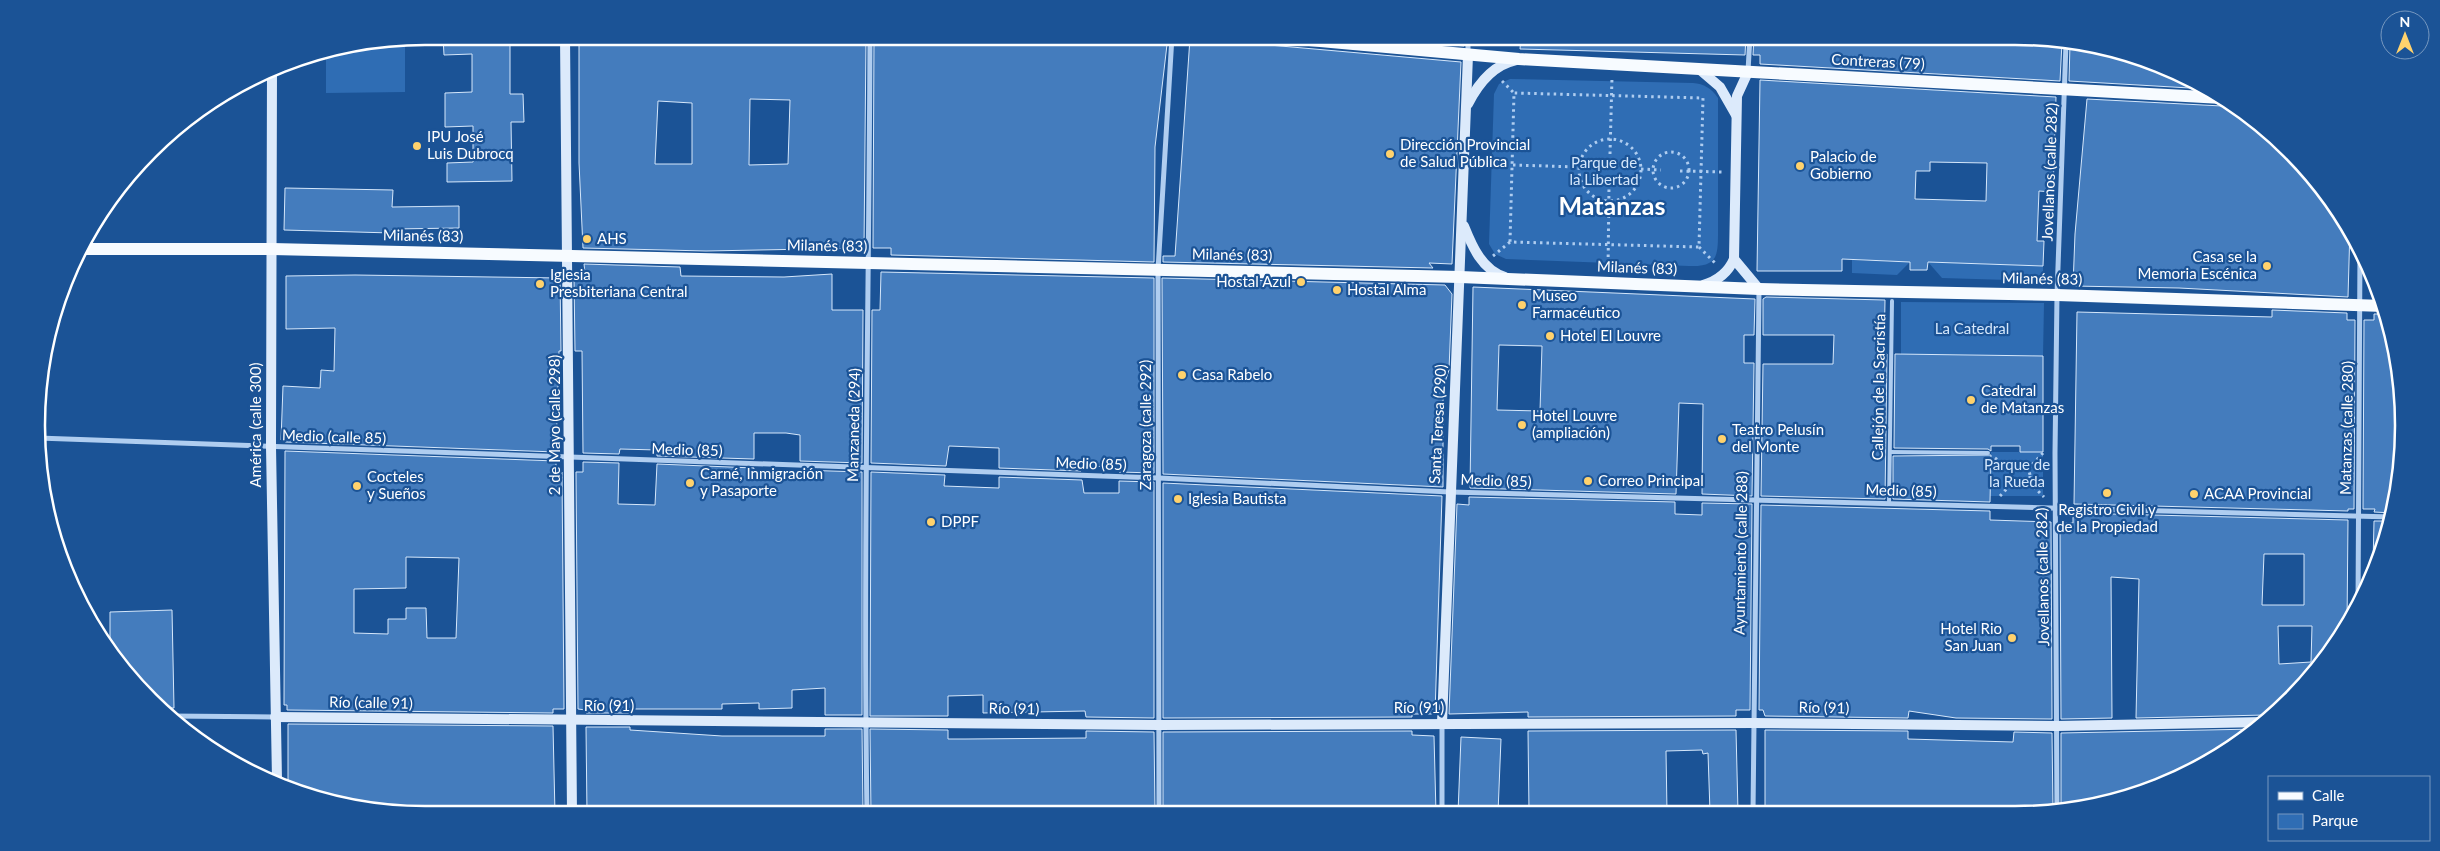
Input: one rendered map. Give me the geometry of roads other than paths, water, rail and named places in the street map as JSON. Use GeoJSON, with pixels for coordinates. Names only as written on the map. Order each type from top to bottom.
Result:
{"type":"FeatureCollection","features":[{"type":"Feature","properties":{"kind":"main road","name":"Contreras (79)"},"geometry":{"type":"LineString","coordinates":[[1361,45],[1519,59],[2207,97]]}},
{"type":"Feature","properties":{"kind":"main road","name":"Milanés (83)"},"geometry":{"type":"LineString","coordinates":[[88,249],[272,249],[1460,277],[1759,289],[2057,295],[2376,306]]}},
{"type":"Feature","properties":{"kind":"street","name":"2 de Mayo (calle 298)"},"geometry":{"type":"LineString","coordinates":[[565,45],[573,720],[572,806]]}},
{"type":"Feature","properties":{"kind":"street","name":"Manzaneda (294)"},"geometry":{"type":"LineString","coordinates":[[867,806],[865,469],[869,263],[870,45]]}},
{"type":"Feature","properties":{"kind":"street","name":"Zaragoza (calle 292)"},"geometry":{"type":"LineString","coordinates":[[1159,806],[1158,270],[1171,45]]}},
{"type":"Feature","properties":{"kind":"street","name":"Santa Teresa (290)"},"geometry":{"type":"LineString","coordinates":[[1442,806],[1442,723],[1468,45]]}},
{"type":"Feature","properties":{"kind":"street"},"geometry":{"type":"LineString","coordinates":[[1700,286],[1710,283],[1726,273],[1734,259],[1737,96],[1748,72],[1750,45]]}},
{"type":"Feature","properties":{"kind":"street","name":"Jovellanos (calle 282)"},"geometry":{"type":"LineString","coordinates":[[2057,804],[2055,453],[2057,295],[2066,48]]}},
{"type":"Feature","properties":{"kind":"street"},"geometry":{"type":"LineString","coordinates":[[1466,107],[1481,82],[1492,72],[1501,65],[1519,59]]}},
{"type":"Feature","properties":{"kind":"street"},"geometry":{"type":"LineString","coordinates":[[1699,69],[1720,87],[1737,115]]}},
{"type":"Feature","properties":{"kind":"street","name":"América (calle 300)"},"geometry":{"type":"LineString","coordinates":[[272,77],[270,447],[277,776]]}},
{"type":"Feature","properties":{"kind":"street"},"geometry":{"type":"LineString","coordinates":[[1462,220],[1483,264],[1500,276],[1514,280]]}},
{"type":"Feature","properties":{"kind":"street"},"geometry":{"type":"LineString","coordinates":[[1734,259],[1759,289]]}},
{"type":"Feature","properties":{"kind":"street","name":"Matanzas (calle 280)"},"geometry":{"type":"LineString","coordinates":[[2358,589],[2360,267]]}},
{"type":"Feature","properties":{"kind":"street","name":"Ayuntamiento (calle 288)"},"geometry":{"type":"LineString","coordinates":[[1753,806],[1759,289]]}},
{"type":"Feature","properties":{"kind":"street","name":"Medio (calle 85)"},"geometry":{"type":"LineString","coordinates":[[46,438],[570,458]]}},
{"type":"Feature","properties":{"kind":"street","name":"Medio (85)"},"geometry":{"type":"LineString","coordinates":[[570,458],[1159,478],[1450,492],[2384,517]]}},
{"type":"Feature","properties":{"kind":"street","name":"Río (calle 91)"},"geometry":{"type":"LineString","coordinates":[[180,716],[573,720]]}},
{"type":"Feature","properties":{"kind":"street","name":"Río (91)"},"geometry":{"type":"LineString","coordinates":[[573,720],[1159,725],[1754,722],[2057,726],[2252,722]]}},
{"type":"Feature","properties":{"kind":"lane","name":"Callejón de la Sacristía"},"geometry":{"type":"LineString","coordinates":[[1889,504],[1892,301]]}},
{"type":"Feature","properties":{"kind":"lane"},"geometry":{"type":"LineString","coordinates":[[1890,452],[1988,453]]}},
{"type":"Feature","properties":{"kind":"place","name":"IPU José Luis Dubrocq"},"geometry":{"type":"Point","coordinates":[417,146]}},
{"type":"Feature","properties":{"kind":"place","name":"Dirección Provincial de Salud Pública"},"geometry":{"type":"Point","coordinates":[1390,154]}},
{"type":"Feature","properties":{"kind":"place","name":"Palacio de Gobierno"},"geometry":{"type":"Point","coordinates":[1800,166]}},
{"type":"Feature","properties":{"kind":"place","name":"AHS"},"geometry":{"type":"Point","coordinates":[587,239]}},
{"type":"Feature","properties":{"kind":"place","name":"Casa se la Memoria Escénica"},"geometry":{"type":"Point","coordinates":[2267,266]}},
{"type":"Feature","properties":{"kind":"place","name":"Hostal Azul"},"geometry":{"type":"Point","coordinates":[1301,282]}},
{"type":"Feature","properties":{"kind":"place","name":"Iglesia Presbiteriana Central"},"geometry":{"type":"Point","coordinates":[540,284]}},
{"type":"Feature","properties":{"kind":"place","name":"Hostal Alma"},"geometry":{"type":"Point","coordinates":[1337,290]}},
{"type":"Feature","properties":{"kind":"place","name":"Museo Farmacéutico"},"geometry":{"type":"Point","coordinates":[1522,305]}},
{"type":"Feature","properties":{"kind":"place","name":"Hotel El Louvre"},"geometry":{"type":"Point","coordinates":[1550,336]}},
{"type":"Feature","properties":{"kind":"place","name":"Casa Rabelo"},"geometry":{"type":"Point","coordinates":[1182,375]}},
{"type":"Feature","properties":{"kind":"place","name":"Catedral de Matanzas"},"geometry":{"type":"Point","coordinates":[1971,400]}},
{"type":"Feature","properties":{"kind":"place","name":"Hotel Louvre (ampliación)"},"geometry":{"type":"Point","coordinates":[1522,425]}},
{"type":"Feature","properties":{"kind":"place","name":"Teatro Pelusín del Monte"},"geometry":{"type":"Point","coordinates":[1722,439]}},
{"type":"Feature","properties":{"kind":"place","name":"Correo Principal"},"geometry":{"type":"Point","coordinates":[1588,481]}},
{"type":"Feature","properties":{"kind":"place","name":"Carné, Inmigración y Pasaporte"},"geometry":{"type":"Point","coordinates":[690,483]}},
{"type":"Feature","properties":{"kind":"place","name":"Cocteles y Sueños"},"geometry":{"type":"Point","coordinates":[357,486]}},
{"type":"Feature","properties":{"kind":"place","name":"Registro Civil y de la Propiedad"},"geometry":{"type":"Point","coordinates":[2107,493]}},
{"type":"Feature","properties":{"kind":"place","name":"ACAA Provincial"},"geometry":{"type":"Point","coordinates":[2194,494]}},
{"type":"Feature","properties":{"kind":"place","name":"Iglesia Bautista"},"geometry":{"type":"Point","coordinates":[1178,499]}},
{"type":"Feature","properties":{"kind":"place","name":"DPPF"},"geometry":{"type":"Point","coordinates":[931,522]}},
{"type":"Feature","properties":{"kind":"place","name":"Hotel Rio San Juan"},"geometry":{"type":"Point","coordinates":[2012,638]}},
{"type":"Feature","properties":{"kind":"district","name":"Matanzas"},"geometry":{"type":"Point","coordinates":[1612,206]}},
{"type":"Feature","properties":{"kind":"park label","name":"Parque de la Libertad"},"geometry":{"type":"Point","coordinates":[1604,172]}},
{"type":"Feature","properties":{"kind":"park label","name":"La Catedral"},"geometry":{"type":"Point","coordinates":[1972,329]}},
{"type":"Feature","properties":{"kind":"park label","name":"Parque de la Rueda"},"geometry":{"type":"Point","coordinates":[2017,474]}}]}
